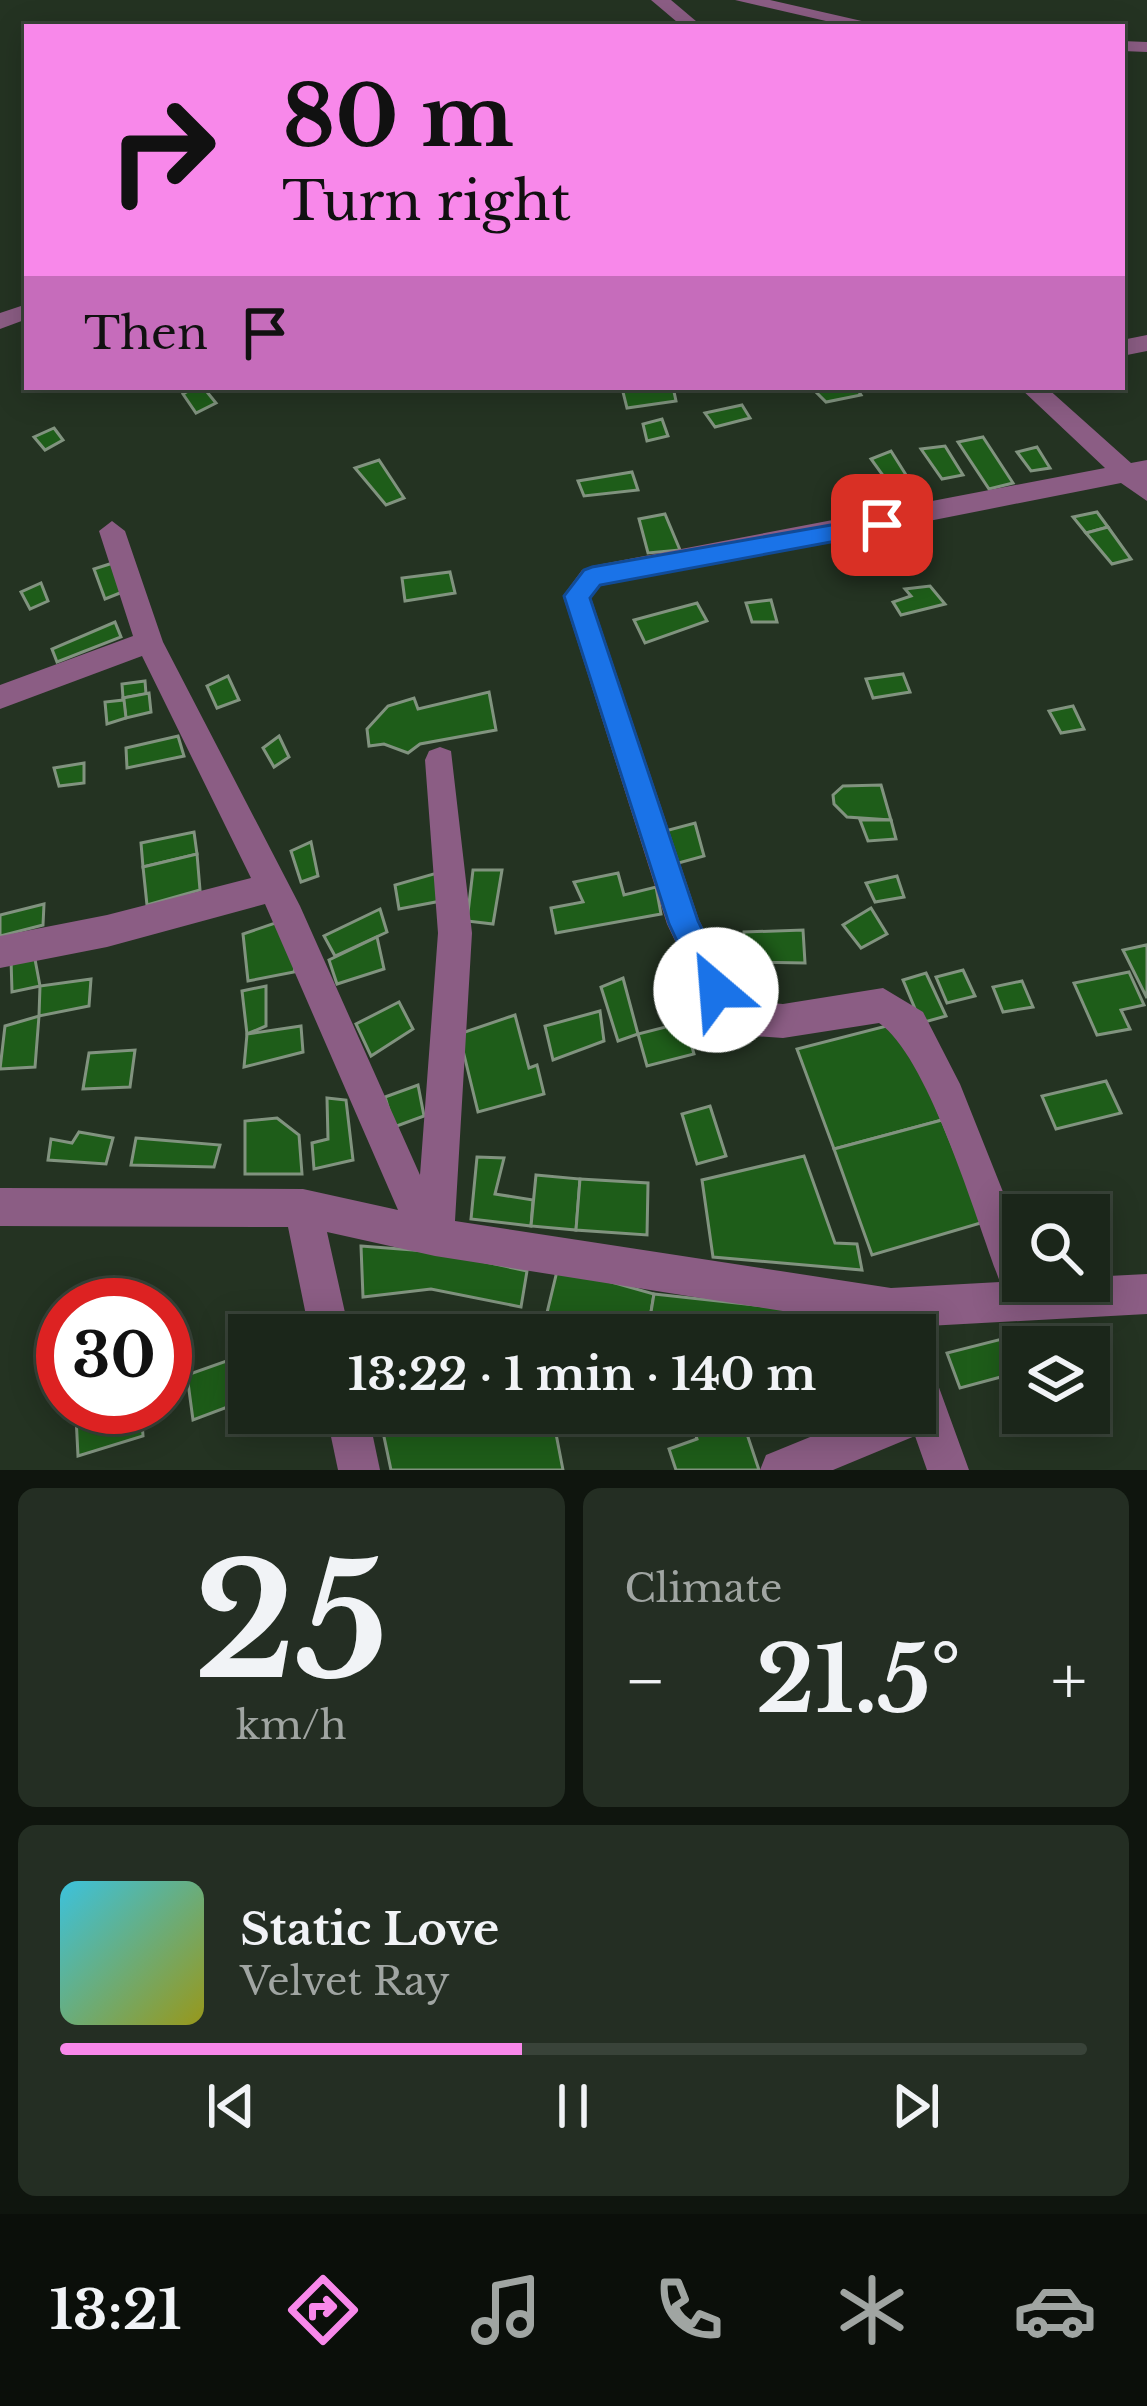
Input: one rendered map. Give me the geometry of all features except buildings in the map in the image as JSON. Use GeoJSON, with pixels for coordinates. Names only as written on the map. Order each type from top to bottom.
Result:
{"type":"FeatureCollection","features":[{"type":"Feature","properties":{"kind":"street"},"geometry":{"type":"LineString","coordinates":[[660,0],[690,24]]}},
{"type":"Feature","properties":{"kind":"street"},"geometry":{"type":"LineString","coordinates":[[744,0],[864,24]]}},
{"type":"Feature","properties":{"kind":"street"},"geometry":{"type":"LineString","coordinates":[[1055,397],[1140,478]]}},
{"type":"Feature","properties":{"kind":"street"},"geometry":{"type":"LineString","coordinates":[[1002,1238],[946,1096],[911,1024],[884,1005],[782,1022],[754,1019],[716,990],[684,924],[577,596],[592,577],[1140,478]]}},
{"type":"Feature","properties":{"kind":"street"},"geometry":{"type":"LineString","coordinates":[[112,531],[149,642],[273,887],[395,1168],[435,1237]]}},
{"type":"Feature","properties":{"kind":"street"},"geometry":{"type":"LineString","coordinates":[[0,697],[149,642]]}},
{"type":"Feature","properties":{"kind":"street"},"geometry":{"type":"LineString","coordinates":[[435,1237],[455,933],[440,760]]}},
{"type":"Feature","properties":{"kind":"street"},"geometry":{"type":"LineString","coordinates":[[0,952],[107,931],[273,887]]}},
{"type":"Feature","properties":{"kind":"street"},"geometry":{"type":"LineString","coordinates":[[0,1207],[303,1208],[435,1237],[858,1314]]}},
{"type":"Feature","properties":{"kind":"street"},"geometry":{"type":"LineString","coordinates":[[303,1208],[326,1314]]}},
{"type":"Feature","properties":{"kind":"street"},"geometry":{"type":"LineString","coordinates":[[1110,1296],[1147,1294]]}},
{"type":"Feature","properties":{"kind":"street"},"geometry":{"type":"LineString","coordinates":[[936,1315],[1027,1302]]}},
{"type":"Feature","properties":{"kind":"street"},"geometry":{"type":"LineString","coordinates":[[351,1434],[359,1470]]}},
{"type":"Feature","properties":{"kind":"street"},"geometry":{"type":"LineString","coordinates":[[781,1470],[846,1434]]}},
{"type":"Feature","properties":{"kind":"street"},"geometry":{"type":"LineString","coordinates":[[936,1434],[948,1470]]}},
{"type":"Feature","properties":{"kind":"route"},"geometry":{"type":"LineString","coordinates":[[716,990],[684,924],[622,747],[577,596],[592,577],[882,525]]}}]}
